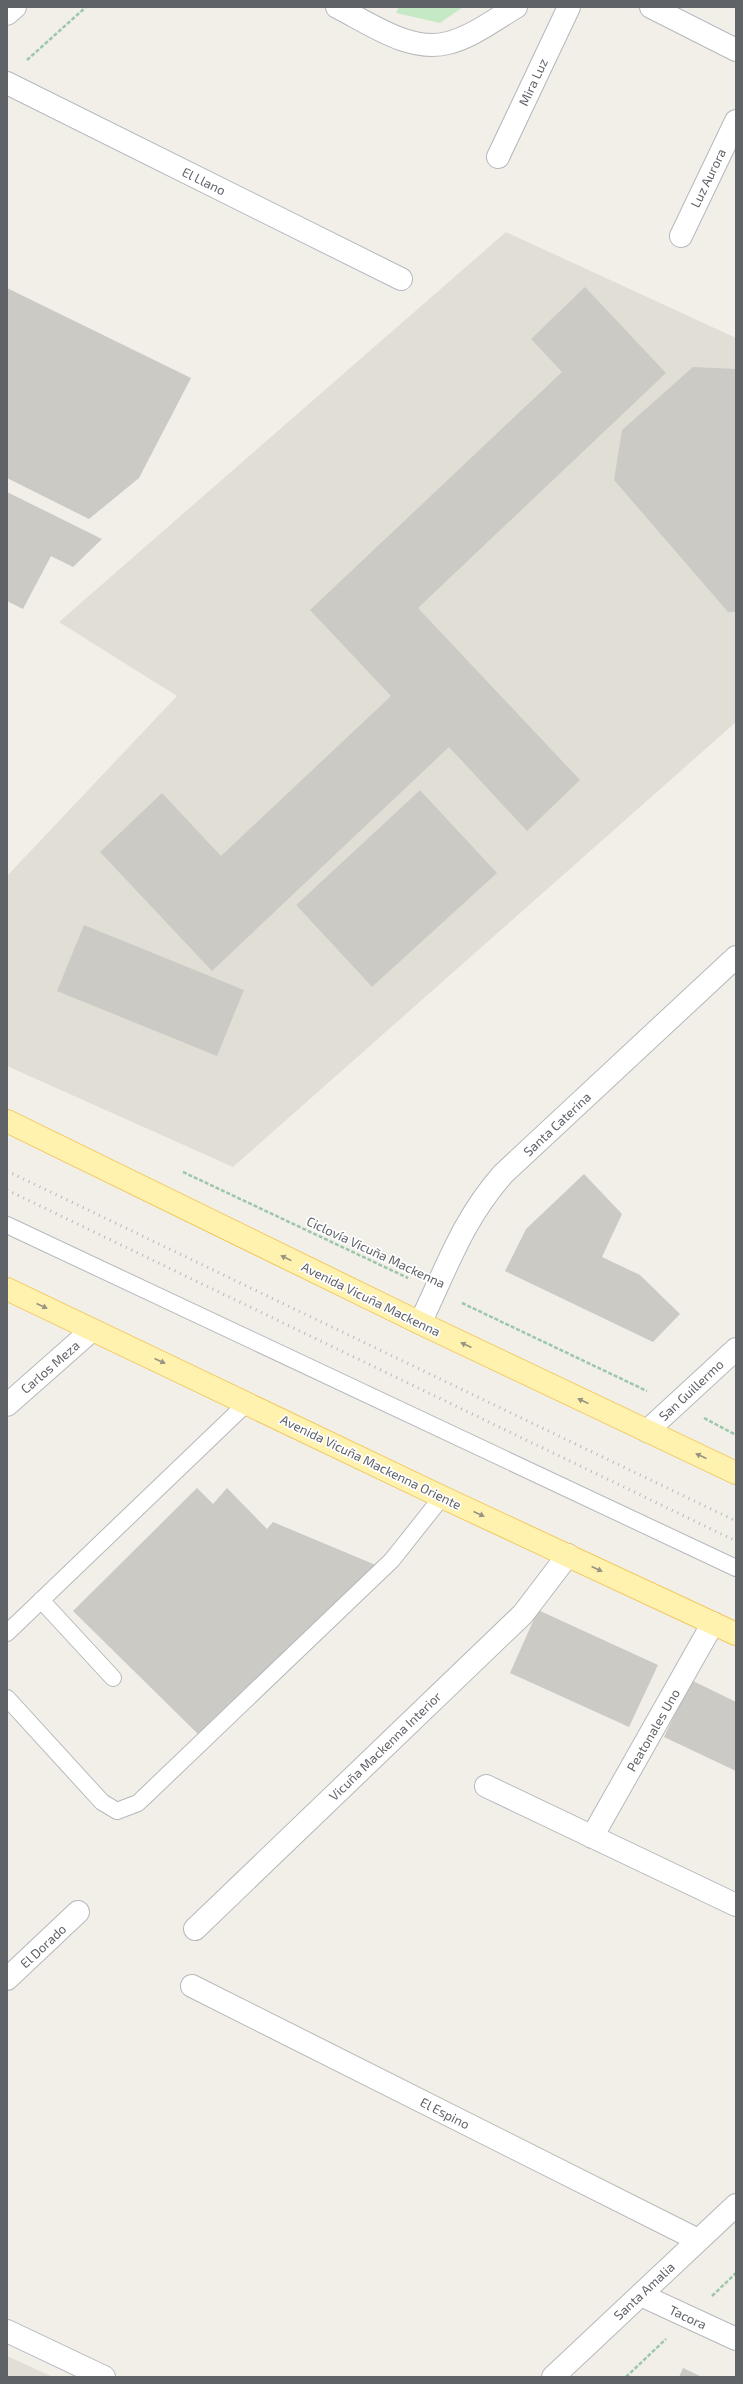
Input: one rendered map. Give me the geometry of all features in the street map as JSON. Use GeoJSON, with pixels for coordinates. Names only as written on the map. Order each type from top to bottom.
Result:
{"type":"FeatureCollection","features":[{"type":"Feature","properties":{"kind":"main road","name":"Avenida Vicuña Mackenna"},"geometry":{"type":"LineString","coordinates":[[7,1121],[420,1324],[736,1473]]}},
{"type":"Feature","properties":{"kind":"main road","name":"Avenida Vicuña Mackenna Oriente"},"geometry":{"type":"LineString","coordinates":[[7,1289],[442,1497],[736,1634]]}},
{"type":"Feature","properties":{"kind":"street"},"geometry":{"type":"LineString","coordinates":[[7,14],[15,7]]}},
{"type":"Feature","properties":{"kind":"street"},"geometry":{"type":"LineString","coordinates":[[337,7],[393,35],[411,42],[429,45],[448,43],[464,37],[516,7]]}},
{"type":"Feature","properties":{"kind":"street","name":"Mira Luz"},"geometry":{"type":"LineString","coordinates":[[498,157],[569,7]]}},
{"type":"Feature","properties":{"kind":"street"},"geometry":{"type":"LineString","coordinates":[[651,7],[736,50]]}},
{"type":"Feature","properties":{"kind":"street","name":"El Llano"},"geometry":{"type":"LineString","coordinates":[[7,83],[401,279]]}},
{"type":"Feature","properties":{"kind":"street","name":"Luz Aurora"},"geometry":{"type":"LineString","coordinates":[[680,236],[736,121]]}},
{"type":"Feature","properties":{"kind":"street","name":"Santa Caterina"},"geometry":{"type":"LineString","coordinates":[[420,1324],[464,1226],[475,1208],[503,1174],[736,956]]}},
{"type":"Feature","properties":{"kind":"street","name":"Carlos Meza"},"geometry":{"type":"LineString","coordinates":[[7,1405],[92,1330]]}},
{"type":"Feature","properties":{"kind":"street","name":"San Guillermo"},"geometry":{"type":"LineString","coordinates":[[647,1431],[736,1349]]}},
{"type":"Feature","properties":{"kind":"street","name":"Vicuña Mackenna Interior"},"geometry":{"type":"LineString","coordinates":[[195,1929],[523,1614],[568,1555]]}},
{"type":"Feature","properties":{"kind":"street","name":"Peatonales Uno"},"geometry":{"type":"LineString","coordinates":[[592,1836],[713,1623]]}},
{"type":"Feature","properties":{"kind":"street"},"geometry":{"type":"LineString","coordinates":[[486,1786],[736,1905]]}},
{"type":"Feature","properties":{"kind":"street","name":"El Dorado"},"geometry":{"type":"LineString","coordinates":[[7,1979],[78,1912]]}},
{"type":"Feature","properties":{"kind":"street","name":"El Espino"},"geometry":{"type":"LineString","coordinates":[[192,1986],[698,2240]]}},
{"type":"Feature","properties":{"kind":"street","name":"Santa Amalia"},"geometry":{"type":"LineString","coordinates":[[553,2377],[736,2205]]}},
{"type":"Feature","properties":{"kind":"street","name":"Tacora"},"geometry":{"type":"LineString","coordinates":[[641,2295],[736,2340]]}},
{"type":"Feature","properties":{"kind":"street"},"geometry":{"type":"LineString","coordinates":[[7,2331],[104,2377]]}},
{"type":"Feature","properties":{"kind":"lane"},"geometry":{"type":"LineString","coordinates":[[7,1225],[736,1568]]}},
{"type":"Feature","properties":{"kind":"lane"},"geometry":{"type":"LineString","coordinates":[[7,1633],[247,1403]]}},
{"type":"Feature","properties":{"kind":"lane"},"geometry":{"type":"LineString","coordinates":[[7,1698],[102,1802],[117,1811],[138,1803],[392,1560],[442,1497]]}},
{"type":"Feature","properties":{"kind":"lane"},"geometry":{"type":"LineString","coordinates":[[41,1600],[114,1678]]}},
{"type":"Feature","properties":{"kind":"path"},"geometry":{"type":"LineString","coordinates":[[24,63],[86,7]]}},
{"type":"Feature","properties":{"kind":"path","name":"Ciclovía Vicuña Mackenna"},"geometry":{"type":"LineString","coordinates":[[178,1170],[676,1404],[736,1435]]}},
{"type":"Feature","properties":{"kind":"shaded area"},"geometry":{"type":"Polygon","coordinates":[[[506,232],[736,338],[736,722],[233,1167],[7,1066],[7,876],[177,696],[59,622],[506,232]],[[420,790],[296,905],[372,987],[496,873],[420,790]]]}},
{"type":"Feature","properties":{"kind":"shaded area"},"geometry":{"type":"Polygon","coordinates":[[[7,2356],[53,2377],[7,2377],[7,2356]]]}},
{"type":"Feature","properties":{"kind":"green space"},"geometry":{"type":"Polygon","coordinates":[[[399,7],[463,7],[440,23],[396,13],[399,7]]]}},
{"type":"Feature","properties":{"kind":"building"},"geometry":{"type":"Polygon","coordinates":[[[585,287],[666,373],[418,608],[580,780],[527,831],[449,747],[212,971],[100,852],[162,793],[221,856],[391,696],[310,610],[562,372],[531,339],[585,287]]]}},
{"type":"Feature","properties":{"kind":"building"},"geometry":{"type":"Polygon","coordinates":[[[7,288],[191,378],[139,478],[89,519],[7,478],[7,288]]]}},
{"type":"Feature","properties":{"kind":"building"},"geometry":{"type":"Polygon","coordinates":[[[693,367],[736,369],[736,612],[728,612],[614,480],[622,430],[693,367]]]}},
{"type":"Feature","properties":{"kind":"building"},"geometry":{"type":"Polygon","coordinates":[[[7,492],[102,539],[73,567],[51,556],[23,609],[7,601],[7,492]]]}},
{"type":"Feature","properties":{"kind":"building"},"geometry":{"type":"Polygon","coordinates":[[[420,790],[497,873],[372,987],[296,905],[420,790]]]}},
{"type":"Feature","properties":{"kind":"building"},"geometry":{"type":"Polygon","coordinates":[[[84,925],[244,990],[217,1056],[57,991],[84,925]]]}},
{"type":"Feature","properties":{"kind":"building"},"geometry":{"type":"Polygon","coordinates":[[[584,1174],[622,1214],[602,1257],[640,1275],[680,1314],[653,1342],[505,1271],[526,1229],[584,1174]]]}},
{"type":"Feature","properties":{"kind":"building"},"geometry":{"type":"Polygon","coordinates":[[[197,1488],[213,1504],[227,1488],[267,1529],[273,1522],[378,1566],[201,1737],[73,1611],[197,1488]]]}},
{"type":"Feature","properties":{"kind":"building"},"geometry":{"type":"Polygon","coordinates":[[[538,1610],[658,1665],[629,1727],[510,1673],[538,1610]]]}},
{"type":"Feature","properties":{"kind":"building"},"geometry":{"type":"Polygon","coordinates":[[[691,1680],[736,1702],[736,1771],[664,1737],[691,1680]]]}},
{"type":"Feature","properties":{"kind":"building"},"geometry":{"type":"Polygon","coordinates":[[[683,2368],[702,2377],[679,2377],[683,2368]]]}},
{"type":"Feature","properties":{"kind":"railway"},"geometry":{"type":"LineString","coordinates":[[7,1171],[736,1521]]}},
{"type":"Feature","properties":{"kind":"railway"},"geometry":{"type":"LineString","coordinates":[[7,1190],[736,1541]]}}]}
